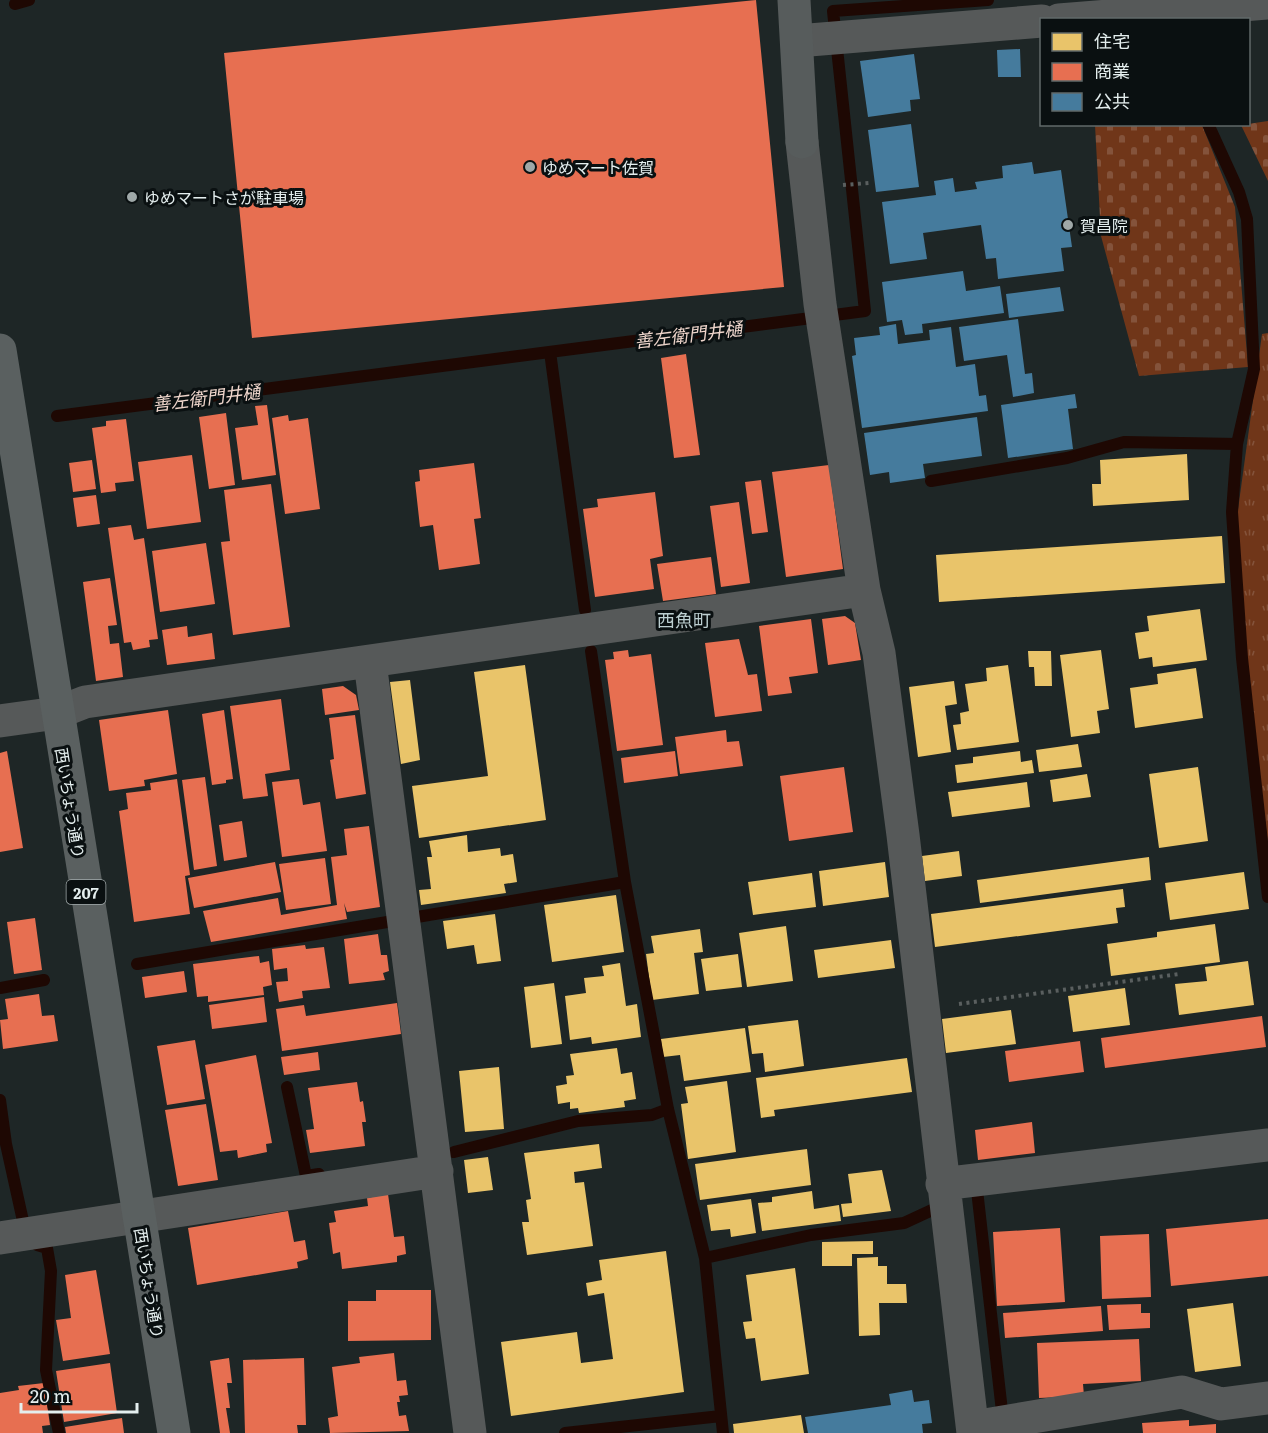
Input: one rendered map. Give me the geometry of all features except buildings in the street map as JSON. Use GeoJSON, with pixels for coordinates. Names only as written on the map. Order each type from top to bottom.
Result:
{"type":"FeatureCollection","features":[{"type":"Feature","properties":{"kind":"highway","name":"西いちょう通り"},"geometry":{"type":"LineString","coordinates":[[0,350],[174,1433]]}},
{"type":"Feature","properties":{"kind":"street"},"geometry":{"type":"LineString","coordinates":[[794,0],[821,38],[802,142],[820,304],[864,590],[879,653],[944,1198],[988,1426],[1182,1392],[1221,1404],[1268,1398]]}},
{"type":"Feature","properties":{"kind":"street"},"geometry":{"type":"LineString","coordinates":[[1084,18],[1268,3]]}},
{"type":"Feature","properties":{"kind":"street"},"geometry":{"type":"LineString","coordinates":[[821,38],[1040,21]]}},
{"type":"Feature","properties":{"kind":"street"},"geometry":{"type":"LineString","coordinates":[[0,721],[57,713],[85,702],[864,590]]}},
{"type":"Feature","properties":{"kind":"street"},"geometry":{"type":"LineString","coordinates":[[370,662],[470,1432]]}},
{"type":"Feature","properties":{"kind":"street"},"geometry":{"type":"LineString","coordinates":[[944,1198],[1268,1145]]}},
{"type":"Feature","properties":{"kind":"street"},"geometry":{"type":"LineString","coordinates":[[0,1238],[437,1171]]}},
{"type":"Feature","properties":{"kind":"path"},"geometry":{"type":"LineString","coordinates":[[841,185],[869,183]]}},
{"type":"Feature","properties":{"kind":"path"},"geometry":{"type":"LineString","coordinates":[[923,1009],[1179,974]]}},
{"type":"Feature","properties":{"kind":"green space"},"geometry":{"type":"Polygon","coordinates":[[[1268,121],[1268,181],[1241,126],[1250,126],[1250,124],[1268,121]]]}},
{"type":"Feature","properties":{"kind":"green space"},"geometry":{"type":"Polygon","coordinates":[[[1095,126],[1202,126],[1235,207],[1248,367],[1139,376],[1101,236],[1095,126]]]}},
{"type":"Feature","properties":{"kind":"green space"},"geometry":{"type":"Polygon","coordinates":[[[1268,333],[1268,844],[1244,642],[1237,517],[1262,334],[1268,333]]]}},
{"type":"Feature","properties":{"kind":"waterway"},"geometry":{"type":"LineString","coordinates":[[15,4],[29,0]]}},
{"type":"Feature","properties":{"kind":"waterway","name":"善左衛門井樋"},"geometry":{"type":"LineString","coordinates":[[57,416],[865,311],[833,11],[988,0]]}},
{"type":"Feature","properties":{"kind":"waterway"},"geometry":{"type":"LineString","coordinates":[[1209,126],[1239,192],[1247,219],[1254,369],[1237,444],[1232,512],[1242,658],[1268,897]]}},
{"type":"Feature","properties":{"kind":"waterway"},"geometry":{"type":"LineString","coordinates":[[550,352],[585,610]]}},
{"type":"Feature","properties":{"kind":"waterway"},"geometry":{"type":"LineString","coordinates":[[931,481],[1067,458],[1124,442],[1237,444]]}},
{"type":"Feature","properties":{"kind":"waterway"},"geometry":{"type":"LineString","coordinates":[[591,651],[625,882],[668,1109],[705,1258],[723,1433]]}},
{"type":"Feature","properties":{"kind":"waterway"},"geometry":{"type":"LineString","coordinates":[[137,964],[625,882]]}},
{"type":"Feature","properties":{"kind":"waterway"},"geometry":{"type":"LineString","coordinates":[[0,988],[44,980]]}},
{"type":"Feature","properties":{"kind":"waterway"},"geometry":{"type":"LineString","coordinates":[[287,1087],[306,1176],[319,1174]]}},
{"type":"Feature","properties":{"kind":"waterway"},"geometry":{"type":"LineString","coordinates":[[0,1100],[6,1144],[23,1221]]}},
{"type":"Feature","properties":{"kind":"waterway"},"geometry":{"type":"LineString","coordinates":[[454,1152],[578,1121],[652,1115],[668,1109]]}},
{"type":"Feature","properties":{"kind":"waterway"},"geometry":{"type":"LineString","coordinates":[[977,1190],[1003,1420]]}},
{"type":"Feature","properties":{"kind":"waterway"},"geometry":{"type":"LineString","coordinates":[[705,1258],[811,1235],[904,1223],[945,1204]]}},
{"type":"Feature","properties":{"kind":"waterway"},"geometry":{"type":"LineString","coordinates":[[37,1245],[47,1248],[51,1271],[46,1370],[59,1433]]}},
{"type":"Feature","properties":{"kind":"waterway"},"geometry":{"type":"LineString","coordinates":[[565,1433],[721,1416]]}},
{"type":"Feature","properties":{"kind":"place","name":"ゆめマート佐賀"},"geometry":{"type":"Point","coordinates":[530,167]}},
{"type":"Feature","properties":{"kind":"place","name":"ゆめマートさが駐車場"},"geometry":{"type":"Point","coordinates":[132,197]}},
{"type":"Feature","properties":{"kind":"place","name":"賀昌院"},"geometry":{"type":"Point","coordinates":[1068,225]}},
{"type":"Feature","properties":{"kind":"district","name":"西魚町"},"geometry":{"type":"Point","coordinates":[684,619]}}]}
